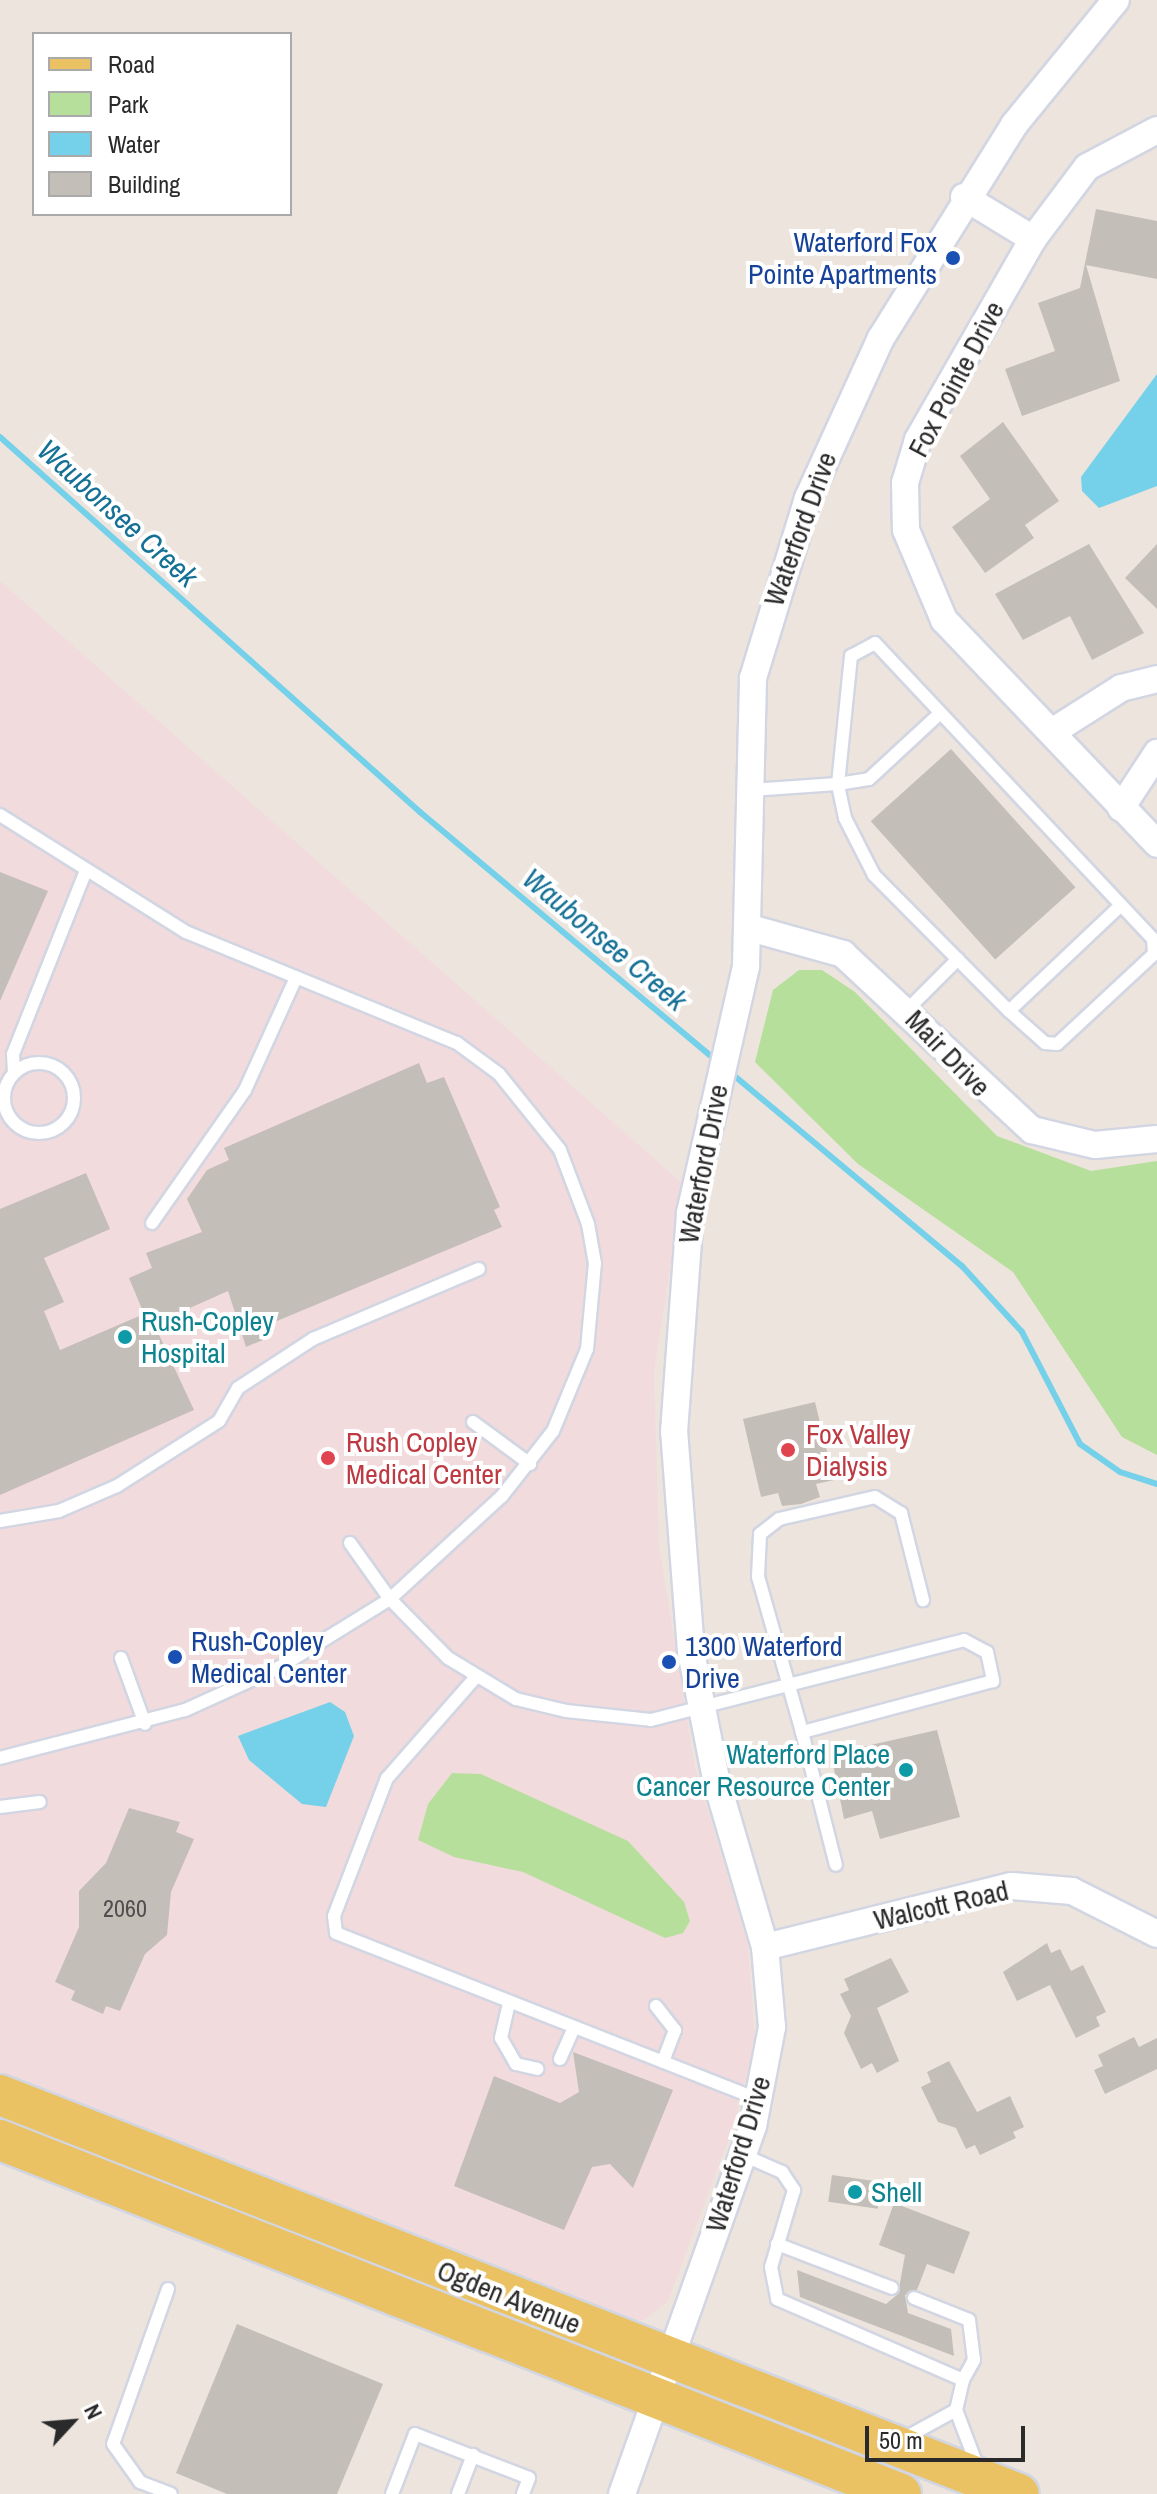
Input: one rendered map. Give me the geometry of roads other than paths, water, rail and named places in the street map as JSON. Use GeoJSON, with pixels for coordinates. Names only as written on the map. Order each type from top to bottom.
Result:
{"type":"FeatureCollection","features":[{"type":"Feature","properties":{"kind":"main road","name":"Ogden Avenue"},"geometry":{"type":"LineString","coordinates":[[0,2095],[1002,2488]]}},
{"type":"Feature","properties":{"kind":"main road","name":"Ogden Avenue"},"geometry":{"type":"LineString","coordinates":[[0,2140],[656,2401],[901,2494]]}},
{"type":"Feature","properties":{"kind":"street","name":"Waterford Drive"},"geometry":{"type":"LineString","coordinates":[[622,2494],[743,2155],[759,2100],[772,2027],[765,1947],[701,1712],[683,1592],[674,1432],[680,1299],[712,1109],[741,989],[750,928],[747,790],[753,678],[804,509],[881,338],[964,197],[1116,0]]}},
{"type":"Feature","properties":{"kind":"street","name":"Fox Pointe Drive"},"geometry":{"type":"LineString","coordinates":[[1157,130],[1087,167],[1033,239],[918,440],[905,483],[906,530],[944,620],[1157,844]]}},
{"type":"Feature","properties":{"kind":"street"},"geometry":{"type":"LineString","coordinates":[[964,197],[1033,239]]}},
{"type":"Feature","properties":{"kind":"street"},"geometry":{"type":"LineString","coordinates":[[1052,732],[1121,688],[1157,679]]}},
{"type":"Feature","properties":{"kind":"street"},"geometry":{"type":"LineString","coordinates":[[1121,808],[1157,753]]}},
{"type":"Feature","properties":{"kind":"street","name":"Mair Drive"},"geometry":{"type":"LineString","coordinates":[[750,928],[843,954],[907,1010],[1002,1110],[1032,1130],[1095,1145],[1157,1139]]}},
{"type":"Feature","properties":{"kind":"street","name":"Walcott Road"},"geometry":{"type":"LineString","coordinates":[[765,1947],[1012,1886],[1072,1891],[1157,1934]]}},
{"type":"Feature","properties":{"kind":"lane"},"geometry":{"type":"LineString","coordinates":[[875,643],[938,715],[1153,939],[1154,954],[1057,1044],[1045,1043],[1009,1011],[874,875],[845,818],[838,784],[842,697],[851,656],[864,645],[875,643]]}},
{"type":"Feature","properties":{"kind":"lane"},"geometry":{"type":"LineString","coordinates":[[747,790],[869,779],[938,715]]}},
{"type":"Feature","properties":{"kind":"lane"},"geometry":{"type":"LineString","coordinates":[[0,815],[85,873],[294,982],[457,1043],[533,1108],[560,1150],[588,1224],[594,1301],[578,1379],[530,1464],[390,1599],[280,1667],[145,1724],[0,1758]]}},
{"type":"Feature","properties":{"kind":"lane"},"geometry":{"type":"LineString","coordinates":[[14,1073],[35,1063],[66,1075],[74,1096],[61,1126],[39,1134],[16,1126],[4,1094],[14,1073],[13,1054],[85,873]]}},
{"type":"Feature","properties":{"kind":"lane"},"geometry":{"type":"LineString","coordinates":[[1009,1011],[1120,906]]}},
{"type":"Feature","properties":{"kind":"lane"},"geometry":{"type":"LineString","coordinates":[[907,1010],[958,959]]}},
{"type":"Feature","properties":{"kind":"lane"},"geometry":{"type":"LineString","coordinates":[[152,1223],[245,1090],[294,982]]}},
{"type":"Feature","properties":{"kind":"lane"},"geometry":{"type":"LineString","coordinates":[[0,1521],[59,1511],[117,1486],[219,1421],[238,1388],[313,1339],[479,1269]]}},
{"type":"Feature","properties":{"kind":"lane"},"geometry":{"type":"LineString","coordinates":[[473,1422],[530,1464]]}},
{"type":"Feature","properties":{"kind":"lane"},"geometry":{"type":"LineString","coordinates":[[836,1865],[791,1688],[758,1577],[760,1534],[779,1519],[875,1497],[901,1513],[923,1600]]}},
{"type":"Feature","properties":{"kind":"lane"},"geometry":{"type":"LineString","coordinates":[[350,1543],[390,1599],[475,1678],[516,1699],[594,1716],[651,1720],[701,1712],[964,1640],[987,1652],[993,1681],[802,1732]]}},
{"type":"Feature","properties":{"kind":"lane"},"geometry":{"type":"LineString","coordinates":[[121,1658],[145,1724]]}},
{"type":"Feature","properties":{"kind":"lane"},"geometry":{"type":"LineString","coordinates":[[475,1678],[387,1778],[334,1916],[336,1933],[351,1943],[759,2100]]}},
{"type":"Feature","properties":{"kind":"lane"},"geometry":{"type":"LineString","coordinates":[[0,1807],[40,1802]]}},
{"type":"Feature","properties":{"kind":"lane"},"geometry":{"type":"LineString","coordinates":[[509,2003],[501,2038],[516,2064],[537,2069]]}},
{"type":"Feature","properties":{"kind":"lane"},"geometry":{"type":"LineString","coordinates":[[656,2006],[675,2030],[663,2062]]}},
{"type":"Feature","properties":{"kind":"lane"},"geometry":{"type":"LineString","coordinates":[[560,2059],[574,2028]]}},
{"type":"Feature","properties":{"kind":"lane"},"geometry":{"type":"LineString","coordinates":[[743,2155],[791,2180],[769,2282],[777,2299],[963,2380]]}},
{"type":"Feature","properties":{"kind":"lane"},"geometry":{"type":"LineString","coordinates":[[777,2244],[892,2288]]}},
{"type":"Feature","properties":{"kind":"lane"},"geometry":{"type":"LineString","coordinates":[[168,2289],[113,2444],[140,2482],[171,2494]]}},
{"type":"Feature","properties":{"kind":"lane"},"geometry":{"type":"LineString","coordinates":[[914,2298],[969,2320],[974,2360],[963,2380],[956,2410],[1002,2488]]}},
{"type":"Feature","properties":{"kind":"lane"},"geometry":{"type":"LineString","coordinates":[[889,2445],[956,2410]]}},
{"type":"Feature","properties":{"kind":"lane"},"geometry":{"type":"LineString","coordinates":[[392,2494],[415,2434],[529,2478],[523,2494]]}},
{"type":"Feature","properties":{"kind":"lane"},"geometry":{"type":"LineString","coordinates":[[458,2494],[473,2455]]}},
{"type":"Feature","properties":{"kind":"water"},"geometry":{"type":"Polygon","coordinates":[[[1157,374],[1157,486],[1099,508],[1082,491],[1081,477],[1157,374]]]}},
{"type":"Feature","properties":{"kind":"water"},"geometry":{"type":"Polygon","coordinates":[[[330,1702],[345,1712],[354,1736],[326,1807],[302,1804],[249,1760],[238,1736],[330,1702]]]}},
{"type":"Feature","properties":{"kind":"waterway","name":"Waubonsee Creek"},"geometry":{"type":"LineString","coordinates":[[0,437],[420,812],[716,1060]]}},
{"type":"Feature","properties":{"kind":"waterway","name":"Waubonsee Creek"},"geometry":{"type":"LineString","coordinates":[[731,1073],[962,1266],[1022,1332],[1080,1444],[1120,1472],[1157,1484]]}},
{"type":"Feature","properties":{"kind":"place","name":"Waterford Fox Pointe Apartments"},"geometry":{"type":"Point","coordinates":[953,258]}},
{"type":"Feature","properties":{"kind":"place","name":"Rush-Copley Hospital"},"geometry":{"type":"Point","coordinates":[125,1337]}},
{"type":"Feature","properties":{"kind":"place","name":"Fox Valley Dialysis"},"geometry":{"type":"Point","coordinates":[788,1450]}},
{"type":"Feature","properties":{"kind":"place","name":"Rush Copley Medical Center"},"geometry":{"type":"Point","coordinates":[328,1458]}},
{"type":"Feature","properties":{"kind":"place","name":"Rush-Copley Medical Center"},"geometry":{"type":"Point","coordinates":[175,1657]}},
{"type":"Feature","properties":{"kind":"place","name":"1300 Waterford Drive"},"geometry":{"type":"Point","coordinates":[669,1662]}},
{"type":"Feature","properties":{"kind":"place","name":"Waterford Place Cancer Resource Center"},"geometry":{"type":"Point","coordinates":[906,1770]}},
{"type":"Feature","properties":{"kind":"place","name":"Shell"},"geometry":{"type":"Point","coordinates":[855,2192]}}]}
